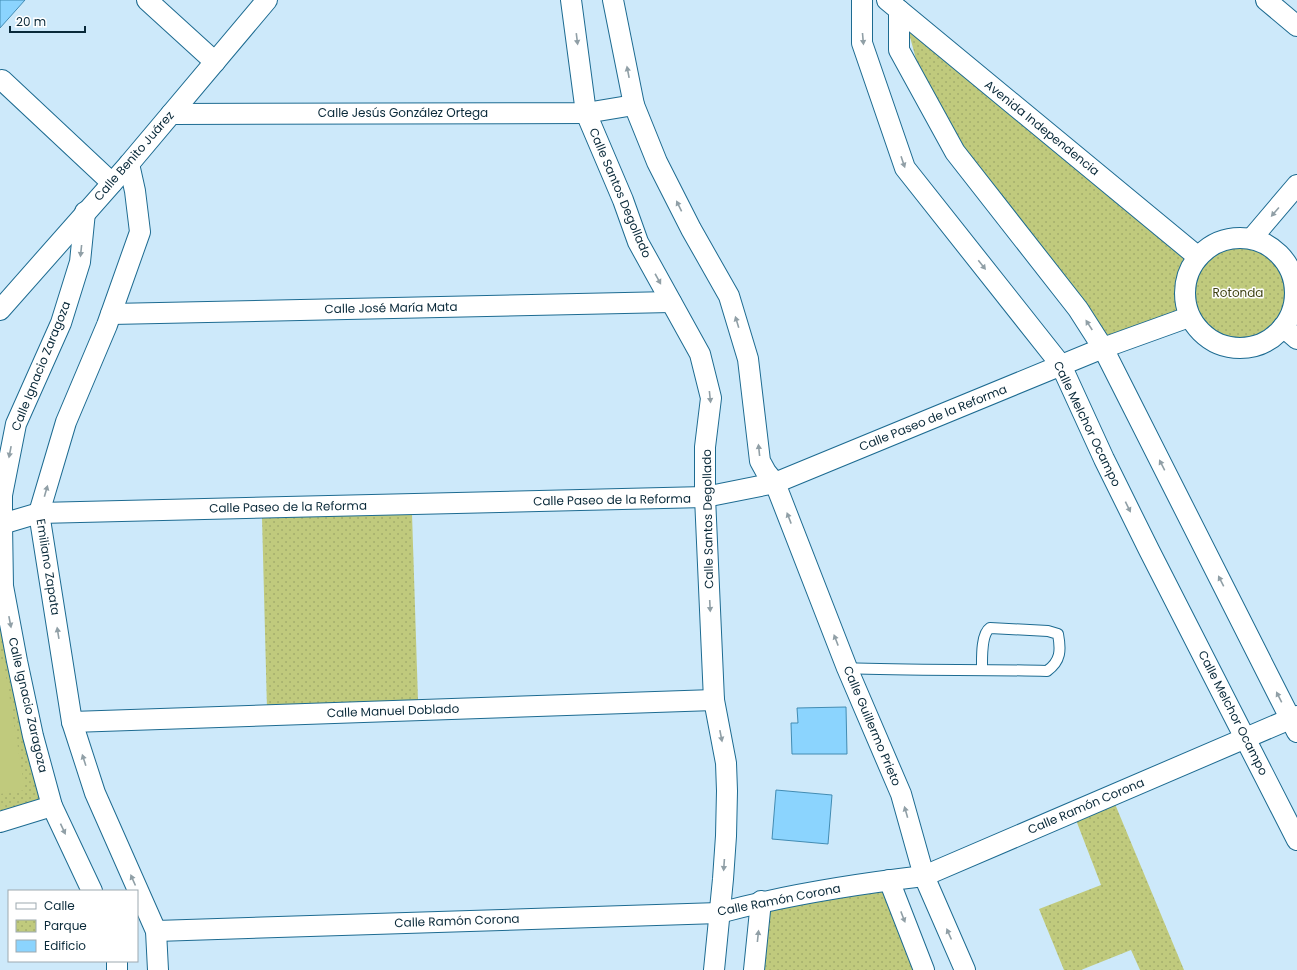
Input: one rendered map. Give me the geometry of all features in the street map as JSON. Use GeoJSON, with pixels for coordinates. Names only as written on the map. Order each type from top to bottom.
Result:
{"type":"FeatureCollection","features":[{"type":"Feature","properties":{"kind":"street"},"geometry":{"type":"LineString","coordinates":[[147,0],[215,62]]}},
{"type":"Feature","properties":{"kind":"street","name":"Calle Benito Juárez"},"geometry":{"type":"LineString","coordinates":[[0,310],[129,164],[267,0]]}},
{"type":"Feature","properties":{"kind":"street","name":"Calle Santos Degollado"},"geometry":{"type":"LineString","coordinates":[[572,0],[586,113],[623,200],[638,242],[700,354],[711,398],[705,447],[704,497],[714,700],[726,763],[727,791],[726,836],[714,970]]}},
{"type":"Feature","properties":{"kind":"street"},"geometry":{"type":"LineString","coordinates":[[613,0],[634,105],[657,162],[691,229],[729,296],[748,359],[760,462],[766,472],[776,483]]}},
{"type":"Feature","properties":{"kind":"street","name":"Calle Melchor Ocampo"},"geometry":{"type":"LineString","coordinates":[[862,0],[862,43],[905,168],[1061,365],[1149,550],[1297,840]]}},
{"type":"Feature","properties":{"kind":"street"},"geometry":{"type":"LineString","coordinates":[[1266,0],[1297,26]]}},
{"type":"Feature","properties":{"kind":"street"},"geometry":{"type":"LineString","coordinates":[[893,5],[899,50],[955,152],[1078,309],[1103,348],[1295,722]]}},
{"type":"Feature","properties":{"kind":"street","name":"Avenida Independencia"},"geometry":{"type":"LineString","coordinates":[[893,5],[1197,256]]}},
{"type":"Feature","properties":{"kind":"street"},"geometry":{"type":"LineString","coordinates":[[2,80],[112,183]]}},
{"type":"Feature","properties":{"kind":"street","name":"Calle Jesús González Ortega"},"geometry":{"type":"LineString","coordinates":[[171,114],[586,113],[634,105]]}},
{"type":"Feature","properties":{"kind":"street","name":"Emiliano Zapata"},"geometry":{"type":"LineString","coordinates":[[129,164],[136,190],[140,232],[111,314],[66,422],[39,514],[72,722],[95,793],[138,890]]}},
{"type":"Feature","properties":{"kind":"street"},"geometry":{"type":"LineString","coordinates":[[1252,238],[1297,186]]}},
{"type":"Feature","properties":{"kind":"street","name":"Calle Ignacio Zaragoza"},"geometry":{"type":"LineString","coordinates":[[85,212],[80,262],[61,323],[16,424],[2,495],[2,596],[33,736],[52,806],[92,890]]}},
{"type":"Feature","properties":{"kind":"street"},"geometry":{"type":"LineString","coordinates":[[1252,238],[1274,248],[1293,262],[1295,298],[1290,333],[1262,345],[1234,349],[1207,338],[1189,317],[1185,285],[1197,256],[1222,239],[1252,238]]}},
{"type":"Feature","properties":{"kind":"street","name":"Calle José María Mata"},"geometry":{"type":"LineString","coordinates":[[111,314],[671,302]]}},
{"type":"Feature","properties":{"kind":"street","name":"Calle Paseo de la Reforma"},"geometry":{"type":"LineString","coordinates":[[2,524],[39,514],[704,497],[776,483],[1103,348],[1189,317]]}},
{"type":"Feature","properties":{"kind":"street","name":"Calle Guillermo Prieto"},"geometry":{"type":"LineString","coordinates":[[776,483],[846,668],[901,794],[924,876],[964,970]]}},
{"type":"Feature","properties":{"kind":"street","name":"Calle Manuel Doblado"},"geometry":{"type":"LineString","coordinates":[[72,722],[714,700]]}},
{"type":"Feature","properties":{"kind":"street","name":"Calle Ramón Corona"},"geometry":{"type":"LineString","coordinates":[[156,931],[719,912],[761,902],[889,880],[924,876],[1245,737],[1295,722]]}},
{"type":"Feature","properties":{"kind":"street"},"geometry":{"type":"LineString","coordinates":[[0,822],[52,806]]}},
{"type":"Feature","properties":{"kind":"street"},"geometry":{"type":"LineString","coordinates":[[889,880],[924,970]]}},
{"type":"Feature","properties":{"kind":"street","name":"Emiliano Zapata"},"geometry":{"type":"LineString","coordinates":[[138,890],[156,931],[158,970]]}},
{"type":"Feature","properties":{"kind":"street"},"geometry":{"type":"LineString","coordinates":[[754,970],[761,902]]}},
{"type":"Feature","properties":{"kind":"lane"},"geometry":{"type":"LineString","coordinates":[[846,668],[879,670],[1047,670],[1058,660],[1060,643],[1058,634],[1048,631],[990,628],[986,630],[984,637],[982,669]]}},
{"type":"Feature","properties":{"kind":"green space"},"geometry":{"type":"Polygon","coordinates":[[[906,22],[1193,255],[1181,289],[1182,315],[1103,347],[1020,231],[924,89],[906,22]]]}},
{"type":"Feature","properties":{"kind":"green space","name":"Rotonda"},"geometry":{"type":"Polygon","coordinates":[[[1241,240],[1262,245],[1273,253],[1285,266],[1292,300],[1272,332],[1263,339],[1246,346],[1208,337],[1192,315],[1188,290],[1192,274],[1199,259],[1223,243],[1241,240]]]}},
{"type":"Feature","properties":{"kind":"green space"},"geometry":{"type":"Polygon","coordinates":[[[412,514],[418,701],[267,709],[262,517],[412,514]]]}},
{"type":"Feature","properties":{"kind":"green space"},"geometry":{"type":"Polygon","coordinates":[[[0,603],[43,801],[0,812],[0,603]]]}},
{"type":"Feature","properties":{"kind":"green space"},"geometry":{"type":"Polygon","coordinates":[[[0,664],[4,664],[25,790],[0,794],[0,664]]]}},
{"type":"Feature","properties":{"kind":"green space"},"geometry":{"type":"Polygon","coordinates":[[[1115,804],[1184,970],[1140,970],[1131,950],[1081,970],[1064,970],[1039,909],[1101,885],[1076,820],[1115,804]]]}},
{"type":"Feature","properties":{"kind":"green space"},"geometry":{"type":"Polygon","coordinates":[[[889,880],[924,970],[754,970],[761,901],[889,880]]]}},
{"type":"Feature","properties":{"kind":"building"},"geometry":{"type":"Polygon","coordinates":[[[0,0],[25,0],[0,28],[0,0]]]}},
{"type":"Feature","properties":{"kind":"building"},"geometry":{"type":"Polygon","coordinates":[[[846,707],[847,754],[792,754],[791,723],[798,723],[797,708],[846,707]]]}},
{"type":"Feature","properties":{"kind":"building"},"geometry":{"type":"Polygon","coordinates":[[[776,790],[832,795],[828,844],[772,839],[776,790]]]}}]}
